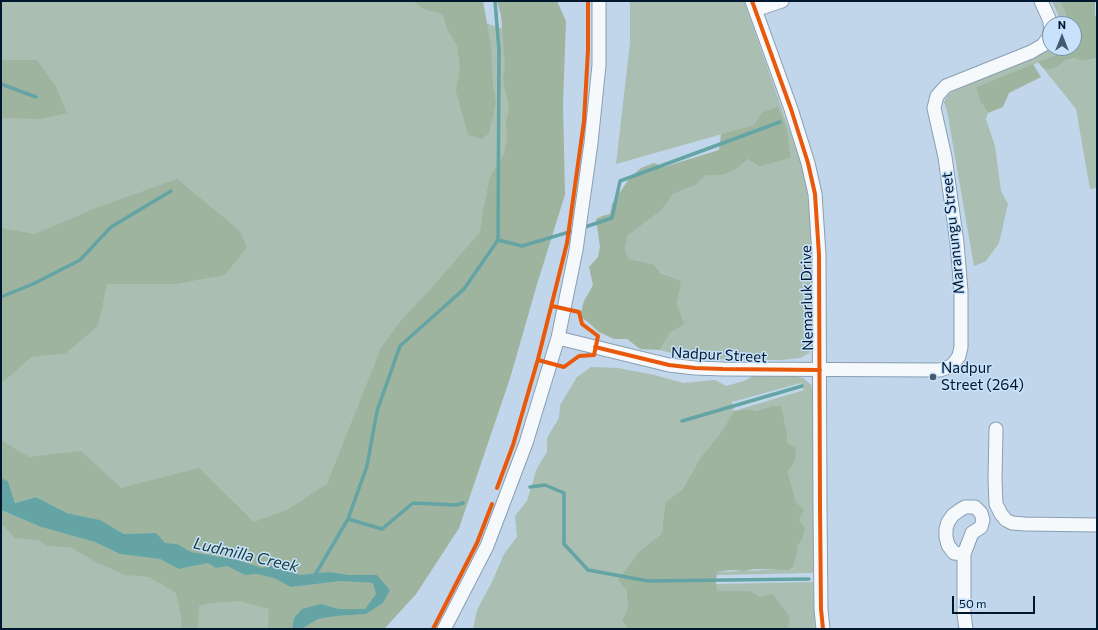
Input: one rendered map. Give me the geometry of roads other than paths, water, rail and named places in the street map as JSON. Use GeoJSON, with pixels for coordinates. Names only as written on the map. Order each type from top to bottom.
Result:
{"type":"FeatureCollection","features":[{"type":"Feature","properties":{"kind":"street"},"geometry":{"type":"LineString","coordinates":[[444,629],[487,546],[526,443],[558,338],[576,250],[591,143],[599,65],[599,1]]}},
{"type":"Feature","properties":{"kind":"street"},"geometry":{"type":"LineString","coordinates":[[753,6],[782,1]]}},
{"type":"Feature","properties":{"kind":"street"},"geometry":{"type":"LineString","coordinates":[[1041,1],[1048,16]]}},
{"type":"Feature","properties":{"kind":"street","name":"Nemarluk Drive"},"geometry":{"type":"LineString","coordinates":[[753,6],[791,109],[808,163],[815,194],[819,255],[820,523],[821,609],[823,629]]}},
{"type":"Feature","properties":{"kind":"street","name":"Maranungu Street"},"geometry":{"type":"LineString","coordinates":[[820,370],[940,370],[954,363],[959,356],[961,348],[961,291],[957,243],[945,157],[934,108],[937,96],[946,86],[1031,52],[1042,45]]}},
{"type":"Feature","properties":{"kind":"street","name":"Nadpur Street"},"geometry":{"type":"LineString","coordinates":[[558,338],[669,364],[695,368],[723,370],[820,370]]}},
{"type":"Feature","properties":{"kind":"street"},"geometry":{"type":"LineString","coordinates":[[996,429],[996,504],[1006,520],[1012,523],[1025,524],[1097,525]]}},
{"type":"Feature","properties":{"kind":"street"},"geometry":{"type":"LineString","coordinates":[[964,554],[964,614],[966,629]]}},
{"type":"Feature","properties":{"kind":"waterway"},"geometry":{"type":"LineString","coordinates":[[315,575],[348,519],[367,466],[377,411],[400,346],[464,289],[498,240],[499,50],[495,1]]}},
{"type":"Feature","properties":{"kind":"waterway"},"geometry":{"type":"LineString","coordinates":[[1,84],[36,97]]}},
{"type":"Feature","properties":{"kind":"waterway"},"geometry":{"type":"LineString","coordinates":[[582,228],[612,218],[620,181],[780,122]]}},
{"type":"Feature","properties":{"kind":"waterway"},"geometry":{"type":"LineString","coordinates":[[1,297],[33,284],[80,260],[111,227],[171,191]]}},
{"type":"Feature","properties":{"kind":"waterway"},"geometry":{"type":"LineString","coordinates":[[498,240],[522,246],[576,230]]}},
{"type":"Feature","properties":{"kind":"waterway"},"geometry":{"type":"LineString","coordinates":[[682,421],[802,386]]}},
{"type":"Feature","properties":{"kind":"waterway"},"geometry":{"type":"LineString","coordinates":[[530,487],[545,485],[564,493],[564,544],[588,570],[648,581],[809,579]]}},
{"type":"Feature","properties":{"kind":"waterway"},"geometry":{"type":"LineString","coordinates":[[348,519],[382,529],[413,503],[456,505],[463,503]]}},
{"type":"Feature","properties":{"kind":"place","name":"Nadpur Street (264)"},"geometry":{"type":"Point","coordinates":[933,377]}},
{"type":"Feature","properties":{"kind":"water label","name":"Ludmilla Creek"},"geometry":{"type":"Point","coordinates":[246,555]}}]}
